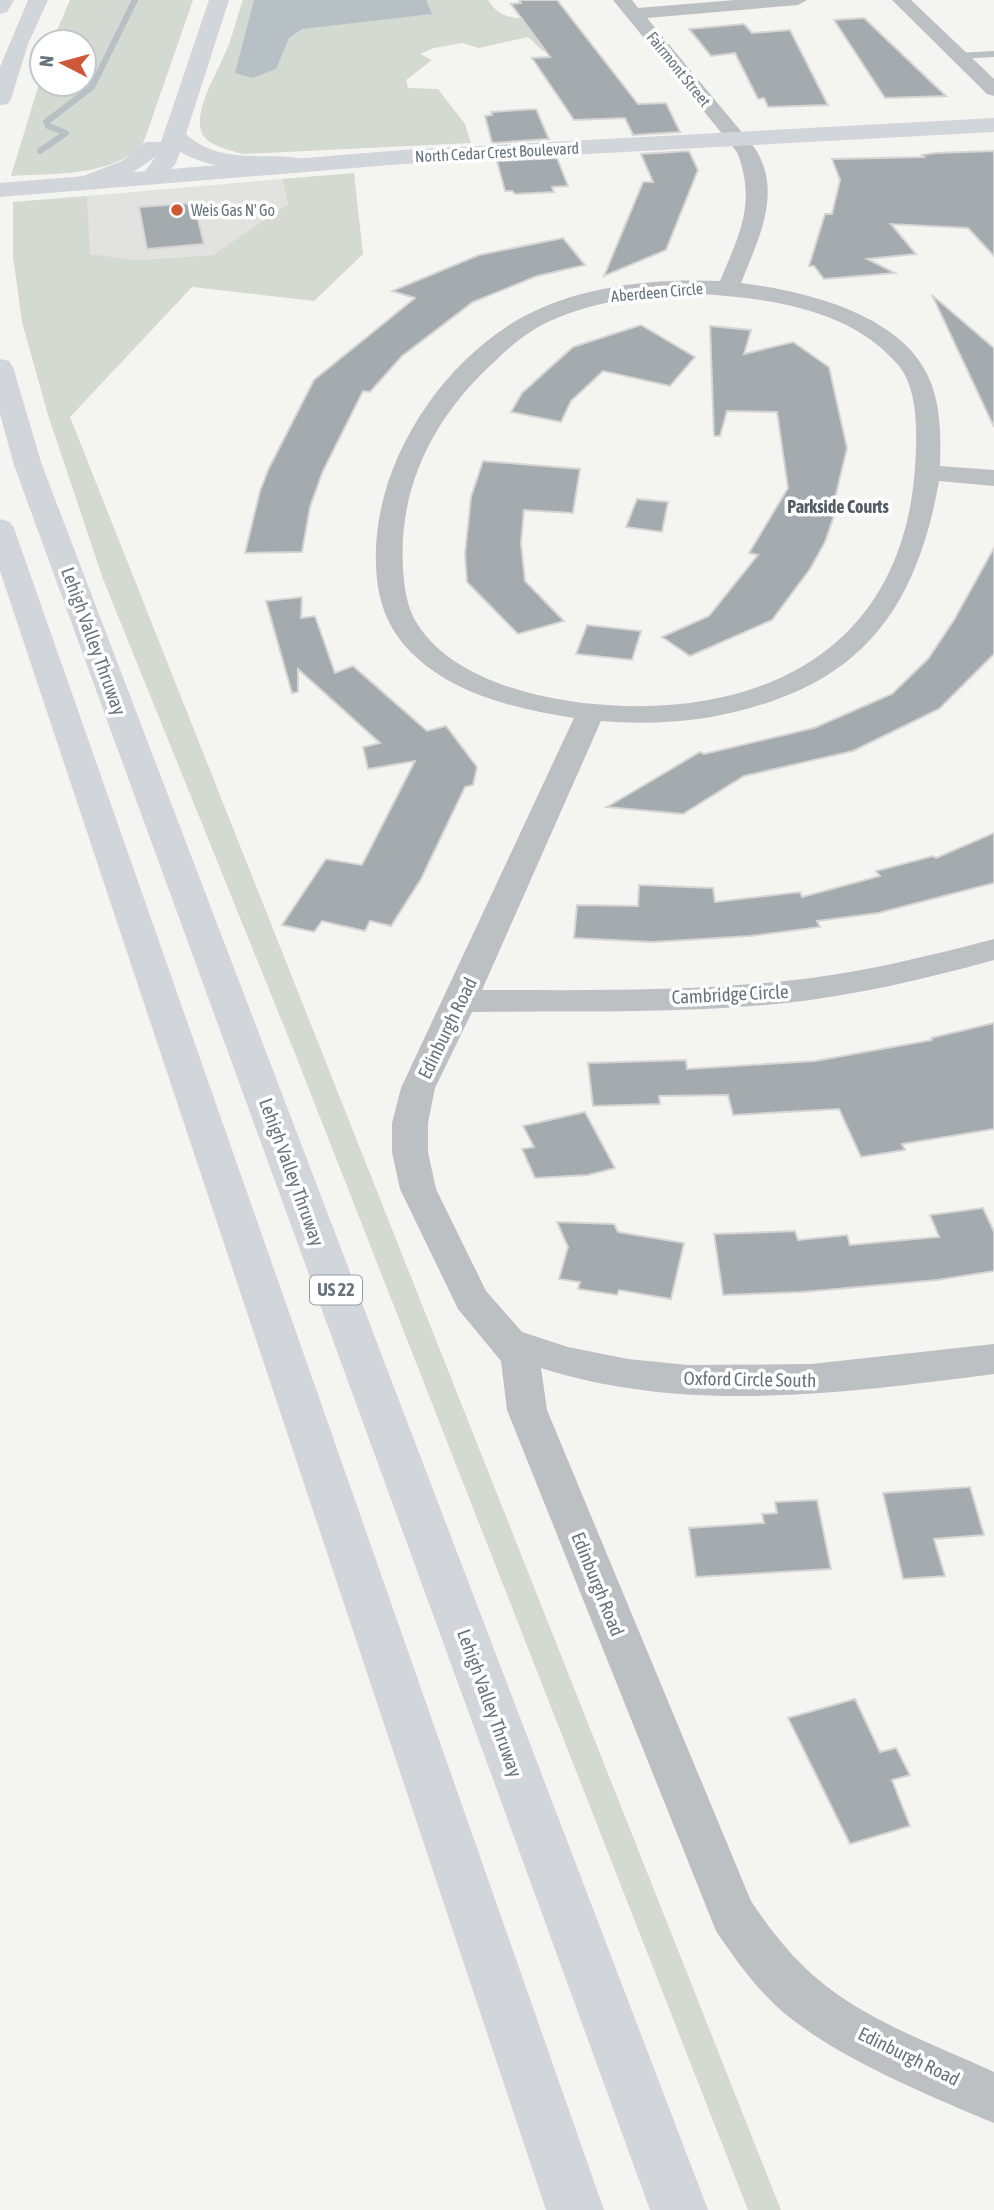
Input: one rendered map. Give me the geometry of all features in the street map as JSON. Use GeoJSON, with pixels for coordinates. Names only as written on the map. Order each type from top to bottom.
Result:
{"type":"FeatureCollection","features":[{"type":"Feature","properties":{"kind":"main road"},"geometry":{"type":"LineString","coordinates":[[0,8],[4,0]]}},
{"type":"Feature","properties":{"kind":"main road"},"geometry":{"type":"LineString","coordinates":[[0,99],[18,44],[38,0]]}},
{"type":"Feature","properties":{"kind":"main road"},"geometry":{"type":"LineString","coordinates":[[152,177],[149,163],[204,0]]}},
{"type":"Feature","properties":{"kind":"main road"},"geometry":{"type":"LineString","coordinates":[[152,177],[165,163],[219,0]]}},
{"type":"Feature","properties":{"kind":"main road","name":"North Cedar Crest Boulevard"},"geometry":{"type":"LineString","coordinates":[[0,190],[302,165],[994,125]]}},
{"type":"Feature","properties":{"kind":"main road"},"geometry":{"type":"LineString","coordinates":[[174,135],[185,146],[214,158],[259,164],[302,165]]}},
{"type":"Feature","properties":{"kind":"main road"},"geometry":{"type":"LineString","coordinates":[[86,183],[130,166],[154,147]]}},
{"type":"Feature","properties":{"kind":"main road","name":"Lehigh Valley Thruway"},"geometry":{"type":"LineString","coordinates":[[0,368],[28,465],[679,2210]]}},
{"type":"Feature","properties":{"kind":"main road"},"geometry":{"type":"LineString","coordinates":[[0,528],[575,2210]]}},
{"type":"Feature","properties":{"kind":"street"},"geometry":{"type":"LineString","coordinates":[[628,7],[798,0]]}},
{"type":"Feature","properties":{"kind":"street"},"geometry":{"type":"LineString","coordinates":[[901,0],[994,90]]}},
{"type":"Feature","properties":{"kind":"street","name":"Fairmont Street"},"geometry":{"type":"LineString","coordinates":[[628,7],[736,138]]}},
{"type":"Feature","properties":{"kind":"street"},"geometry":{"type":"LineString","coordinates":[[591,712],[649,714],[723,705],[765,695],[827,666],[848,650],[878,610],[899,575],[914,540],[924,506],[929,473],[929,429],[918,379],[897,350],[876,334],[826,310],[794,300],[728,288],[757,210],[761,190],[757,170],[736,138]]}},
{"type":"Feature","properties":{"kind":"street","name":"Aberdeen Circle"},"geometry":{"type":"LineString","coordinates":[[591,712],[548,706],[473,681],[443,664],[419,645],[403,624],[394,602],[388,562],[388,531],[401,473],[429,419],[447,395],[479,361],[530,322],[578,302],[629,291],[728,288]]}},
{"type":"Feature","properties":{"kind":"street"},"geometry":{"type":"LineString","coordinates":[[929,473],[994,478]]}},
{"type":"Feature","properties":{"kind":"street","name":"Edinburgh Road"},"geometry":{"type":"LineString","coordinates":[[591,712],[418,1088],[410,1123],[410,1152],[418,1189],[471,1299],[520,1357],[527,1410],[733,1916],[762,1958],[807,2001],[854,2030],[994,2098]]}},
{"type":"Feature","properties":{"kind":"street","name":"Cambridge Circle"},"geometry":{"type":"LineString","coordinates":[[460,1001],[702,998],[784,992],[864,981],[940,965],[994,949]]}},
{"type":"Feature","properties":{"kind":"street","name":"Oxford Circle South"},"geometry":{"type":"LineString","coordinates":[[509,1343],[558,1360],[623,1372],[694,1380],[788,1382],[859,1377],[994,1359]]}},
{"type":"Feature","properties":{"kind":"lane"},"geometry":{"type":"LineString","coordinates":[[958,56],[994,54]]}},
{"type":"Feature","properties":{"kind":"shaded area"},"geometry":{"type":"Polygon","coordinates":[[[70,0],[193,0],[143,144],[130,155],[99,168],[11,176],[35,98],[98,98],[98,28],[58,28],[70,0]]]}},
{"type":"Feature","properties":{"kind":"shaded area"},"geometry":{"type":"Polygon","coordinates":[[[243,0],[488,0],[494,8],[507,16],[549,16],[567,46],[543,51],[528,37],[479,48],[462,43],[434,48],[420,54],[432,60],[406,80],[408,88],[438,89],[465,124],[471,143],[243,154],[219,147],[208,140],[201,131],[200,123],[203,103],[229,44],[243,0]]]}},
{"type":"Feature","properties":{"kind":"shaded area"},"geometry":{"type":"Polygon","coordinates":[[[254,0],[426,0],[432,14],[302,29],[289,38],[276,69],[253,78],[235,73],[254,0]]]}},
{"type":"Feature","properties":{"kind":"shaded area"},"geometry":{"type":"Polygon","coordinates":[[[354,173],[363,254],[314,301],[192,287],[70,417],[781,2210],[748,2210],[296,1056],[103,579],[48,415],[22,322],[13,256],[13,202],[87,196],[90,254],[137,260],[213,255],[288,204],[282,179],[354,173]]]}},
{"type":"Feature","properties":{"kind":"shaded area"},"geometry":{"type":"Polygon","coordinates":[[[282,179],[288,204],[213,255],[137,260],[89,254],[87,196],[282,179]]]}},
{"type":"Feature","properties":{"kind":"building"},"geometry":{"type":"Polygon","coordinates":[[[519,0],[557,0],[638,104],[666,103],[680,132],[633,135],[625,118],[574,120],[532,58],[550,57],[511,4],[521,3],[519,0]]]}},
{"type":"Feature","properties":{"kind":"building"},"geometry":{"type":"Polygon","coordinates":[[[864,18],[946,96],[885,98],[834,20],[864,18]]]}},
{"type":"Feature","properties":{"kind":"building"},"geometry":{"type":"Polygon","coordinates":[[[744,24],[752,33],[790,30],[828,105],[768,107],[764,98],[758,99],[735,53],[711,56],[689,29],[744,24]]]}},
{"type":"Feature","properties":{"kind":"building"},"geometry":{"type":"Polygon","coordinates":[[[536,109],[549,139],[492,143],[485,116],[492,115],[491,112],[536,109]]]}},
{"type":"Feature","properties":{"kind":"building"},"geometry":{"type":"Polygon","coordinates":[[[689,151],[698,170],[666,250],[604,276],[643,182],[653,182],[641,154],[689,151]]]}},
{"type":"Feature","properties":{"kind":"building"},"geometry":{"type":"Polygon","coordinates":[[[994,151],[994,256],[968,228],[891,224],[916,254],[867,259],[895,273],[824,279],[814,266],[809,266],[825,214],[832,214],[840,180],[832,159],[924,157],[922,155],[935,153],[994,151]]]}},
{"type":"Feature","properties":{"kind":"building"},"geometry":{"type":"Polygon","coordinates":[[[557,158],[568,186],[552,187],[554,192],[515,194],[505,191],[497,161],[557,158]]]}},
{"type":"Feature","properties":{"kind":"building"},"geometry":{"type":"Polygon","coordinates":[[[194,203],[204,244],[147,249],[139,207],[194,203]]]}},
{"type":"Feature","properties":{"kind":"building"},"geometry":{"type":"Polygon","coordinates":[[[563,238],[585,265],[537,276],[473,302],[402,356],[370,392],[363,391],[323,471],[310,507],[302,552],[245,553],[260,491],[269,468],[314,380],[415,298],[392,291],[479,255],[563,238]]]}},
{"type":"Feature","properties":{"kind":"building"},"geometry":{"type":"Polygon","coordinates":[[[932,295],[994,348],[994,427],[932,295]]]}},
{"type":"Feature","properties":{"kind":"building"},"geometry":{"type":"Polygon","coordinates":[[[641,325],[695,357],[670,386],[603,371],[571,401],[561,422],[511,412],[522,393],[573,347],[641,325]]]}},
{"type":"Feature","properties":{"kind":"building"},"geometry":{"type":"Polygon","coordinates":[[[710,326],[751,330],[744,354],[793,342],[829,367],[847,448],[833,507],[837,507],[825,542],[810,569],[772,620],[690,656],[662,637],[709,616],[758,555],[749,553],[788,488],[777,412],[727,411],[720,436],[714,436],[710,326]]]}},
{"type":"Feature","properties":{"kind":"building"},"geometry":{"type":"Polygon","coordinates":[[[483,461],[580,469],[573,513],[524,510],[521,543],[525,581],[564,621],[518,634],[467,582],[465,554],[471,497],[483,461]]]}},
{"type":"Feature","properties":{"kind":"building"},"geometry":{"type":"Polygon","coordinates":[[[637,499],[668,502],[662,532],[626,527],[637,499]]]}},
{"type":"Feature","properties":{"kind":"building"},"geometry":{"type":"Polygon","coordinates":[[[994,548],[994,654],[939,709],[853,751],[744,776],[683,814],[607,807],[700,752],[704,754],[814,728],[892,694],[928,659],[954,620],[994,548]]]}},
{"type":"Feature","properties":{"kind":"building"},"geometry":{"type":"Polygon","coordinates":[[[302,597],[301,618],[315,616],[335,673],[353,666],[427,731],[446,726],[477,767],[473,785],[465,787],[421,879],[391,926],[370,921],[365,931],[322,921],[314,932],[282,925],[326,859],[362,865],[415,761],[368,769],[363,747],[380,743],[298,669],[298,692],[292,693],[266,601],[302,597]]]}},
{"type":"Feature","properties":{"kind":"building"},"geometry":{"type":"Polygon","coordinates":[[[587,625],[641,631],[632,660],[576,654],[587,625]]]}},
{"type":"Feature","properties":{"kind":"building"},"geometry":{"type":"Polygon","coordinates":[[[994,833],[994,883],[878,913],[817,921],[820,927],[750,936],[653,942],[574,938],[577,905],[638,906],[639,885],[713,888],[715,902],[800,892],[802,897],[880,876],[876,871],[933,856],[936,858],[994,833]]]}},
{"type":"Feature","properties":{"kind":"building"},"geometry":{"type":"Polygon","coordinates":[[[994,1023],[994,1129],[902,1144],[905,1150],[861,1157],[839,1109],[733,1115],[728,1095],[659,1096],[660,1104],[593,1106],[588,1063],[686,1060],[687,1069],[815,1061],[932,1040],[931,1038],[994,1023]]]}},
{"type":"Feature","properties":{"kind":"building"},"geometry":{"type":"Polygon","coordinates":[[[585,1112],[615,1168],[588,1175],[535,1178],[522,1149],[534,1147],[523,1126],[585,1112]]]}},
{"type":"Feature","properties":{"kind":"building"},"geometry":{"type":"Polygon","coordinates":[[[983,1208],[994,1232],[994,1271],[937,1280],[802,1292],[723,1295],[714,1234],[795,1231],[798,1240],[847,1235],[850,1245],[939,1237],[930,1215],[983,1208]]]}},
{"type":"Feature","properties":{"kind":"building"},"geometry":{"type":"Polygon","coordinates":[[[557,1222],[614,1224],[618,1232],[684,1243],[671,1299],[619,1290],[617,1295],[578,1289],[580,1282],[559,1279],[568,1247],[557,1222]]]}},
{"type":"Feature","properties":{"kind":"building"},"geometry":{"type":"Polygon","coordinates":[[[970,1487],[984,1535],[934,1539],[945,1576],[903,1579],[883,1493],[970,1487]]]}},
{"type":"Feature","properties":{"kind":"building"},"geometry":{"type":"Polygon","coordinates":[[[817,1500],[831,1569],[696,1577],[689,1528],[764,1523],[762,1514],[777,1513],[775,1502],[817,1500]]]}},
{"type":"Feature","properties":{"kind":"building"},"geometry":{"type":"Polygon","coordinates":[[[855,1699],[880,1752],[896,1748],[910,1775],[892,1780],[910,1826],[850,1844],[788,1718],[855,1699]]]}},
{"type":"Feature","properties":{"kind":"waterway"},"geometry":{"type":"LineString","coordinates":[[40,151],[66,133],[48,126],[46,122],[92,87],[135,0]]}},
{"type":"Feature","properties":{"kind":"place","name":"Weis Gas N' Go"},"geometry":{"type":"Point","coordinates":[177,210]}},
{"type":"Feature","properties":{"kind":"district","name":"Parkside Courts"},"geometry":{"type":"Point","coordinates":[838,507]}}]}
